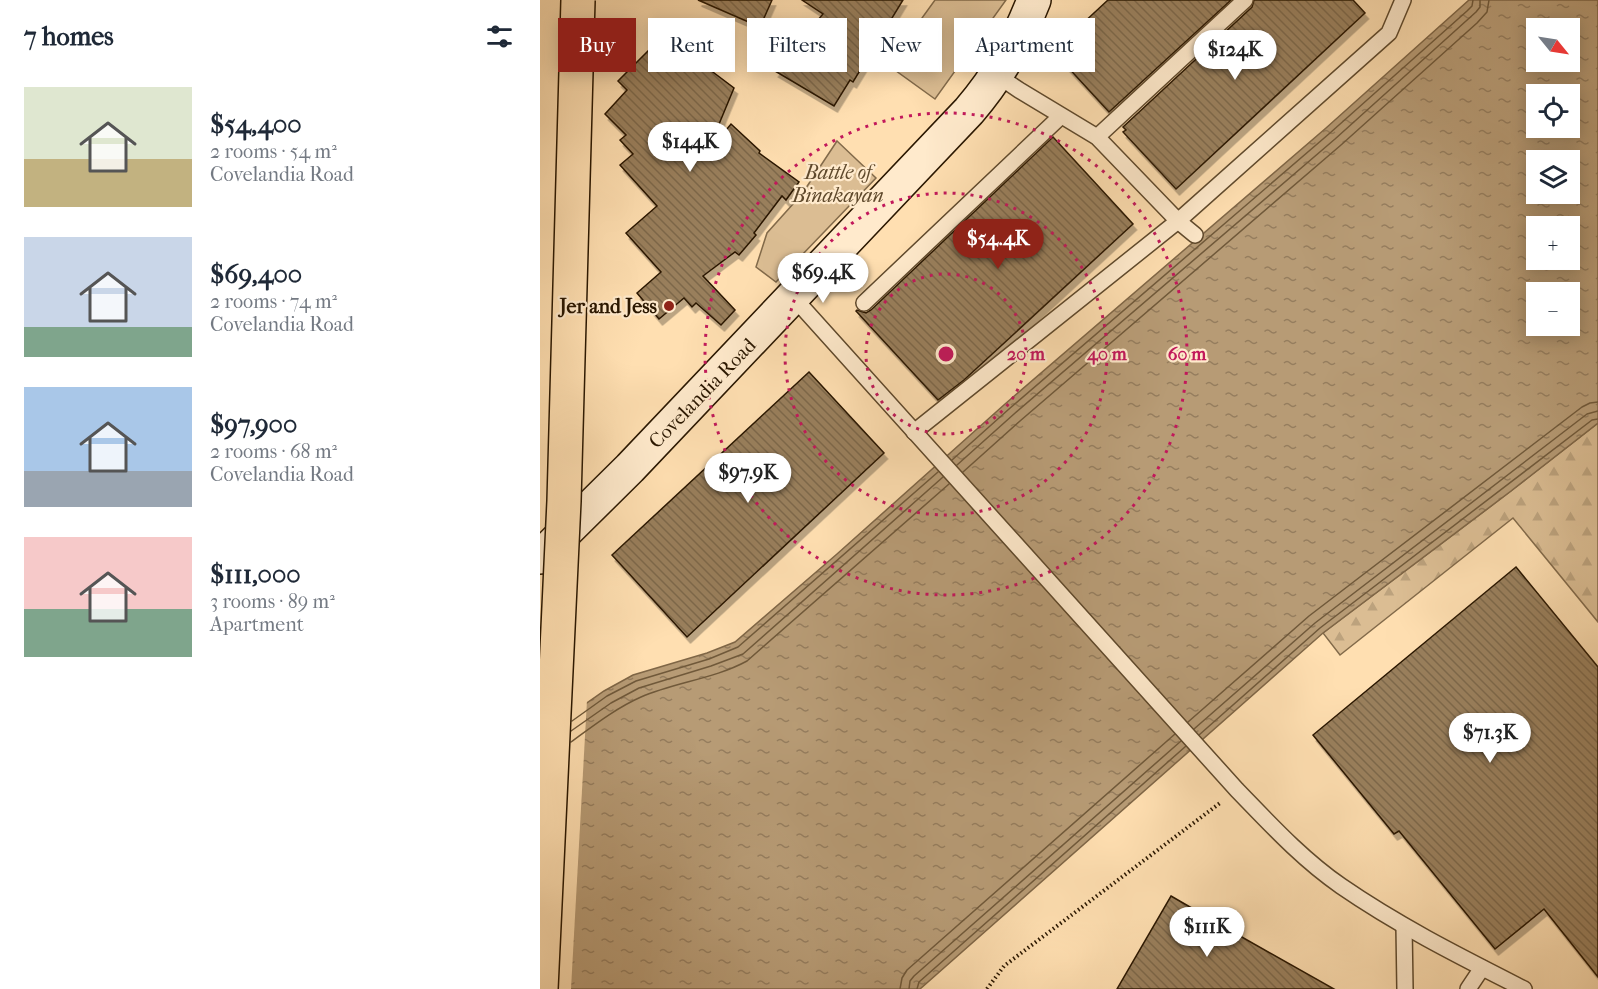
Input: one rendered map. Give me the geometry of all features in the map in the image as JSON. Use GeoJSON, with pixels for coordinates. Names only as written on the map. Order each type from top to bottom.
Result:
{"type":"FeatureCollection","features":[{"type":"Feature","properties":{"kind":"highway"},"geometry":{"type":"LineString","coordinates":[[541,989],[564,489],[578,0]]}},
{"type":"Feature","properties":{"kind":"main road","name":"Covelandia Road"},"geometry":{"type":"LineString","coordinates":[[540,557],[630,468],[794,298],[969,111],[997,75],[1016,43],[1034,0]]}},
{"type":"Feature","properties":{"kind":"lane"},"geometry":{"type":"LineString","coordinates":[[1097,137],[1245,0]]}},
{"type":"Feature","properties":{"kind":"lane"},"geometry":{"type":"LineString","coordinates":[[914,432],[1178,221],[1389,33],[1403,0]]}},
{"type":"Feature","properties":{"kind":"lane"},"geometry":{"type":"LineString","coordinates":[[997,75],[1097,137],[1178,221],[1195,235]]}},
{"type":"Feature","properties":{"kind":"lane"},"geometry":{"type":"LineString","coordinates":[[864,303],[1061,116]]}},
{"type":"Feature","properties":{"kind":"lane"},"geometry":{"type":"LineString","coordinates":[[794,298],[1216,767],[1291,846],[1340,885],[1404,926],[1524,989]]}},
{"type":"Feature","properties":{"kind":"lane"},"geometry":{"type":"LineString","coordinates":[[1404,926],[1405,989]]}},
{"type":"Feature","properties":{"kind":"lane"},"geometry":{"type":"LineString","coordinates":[[1468,989],[1482,968]]}},
{"type":"Feature","properties":{"kind":"path"},"geometry":{"type":"LineString","coordinates":[[987,989],[1004,966],[1237,790]]}},
{"type":"Feature","properties":{"kind":"green space"},"geometry":{"type":"Polygon","coordinates":[[[935,0],[1006,0],[993,18],[954,18],[954,72],[935,99],[898,72],[942,72],[942,18],[922,18],[935,0]]]}},
{"type":"Feature","properties":{"kind":"green space","name":"Battle of Binakayan"},"geometry":{"type":"Polygon","coordinates":[[[837,141],[876,178],[776,282],[756,267],[767,233],[802,194],[837,141]]]}},
{"type":"Feature","properties":{"kind":"green space"},"geometry":{"type":"Polygon","coordinates":[[[1598,423],[1598,622],[1513,518],[1340,655],[1323,633],[1598,423]]]}},
{"type":"Feature","properties":{"kind":"water"},"geometry":{"type":"Polygon","coordinates":[[[1469,0],[1598,0],[1598,423],[1323,633],[920,989],[540,989],[540,736],[604,691],[633,675],[707,653],[735,642],[1005,404],[1326,128],[1469,0]]]}},
{"type":"Feature","properties":{"kind":"pier"},"geometry":{"type":"Polygon","coordinates":[[[587,700],[571,989],[540,989],[540,732],[587,700]]]}},
{"type":"Feature","properties":{"kind":"building"},"geometry":{"type":"Polygon","coordinates":[[[698,0],[772,0],[764,18],[747,18],[747,21],[698,0]]]}},
{"type":"Feature","properties":{"kind":"building"},"geometry":{"type":"Polygon","coordinates":[[[802,0],[903,0],[892,18],[859,18],[859,72],[853,82],[850,80],[834,106],[777,72],[847,72],[847,18],[820,18],[823,14],[802,0]]]}},
{"type":"Feature","properties":{"kind":"building"},"geometry":{"type":"Polygon","coordinates":[[[1108,0],[1231,0],[1109,112],[1072,72],[1095,72],[1095,18],[1089,18],[1108,0]]]}},
{"type":"Feature","properties":{"kind":"building"},"geometry":{"type":"Polygon","coordinates":[[[1254,0],[1353,0],[1365,13],[1176,189],[1123,132],[1126,130],[1123,127],[1252,7],[1254,0]]]}},
{"type":"Feature","properties":{"kind":"building"},"geometry":{"type":"Polygon","coordinates":[[[648,51],[648,72],[713,72],[734,88],[707,153],[731,124],[760,151],[759,153],[799,182],[786,200],[782,196],[754,233],[756,235],[739,255],[735,252],[703,276],[735,310],[721,325],[696,303],[692,307],[684,298],[659,319],[637,293],[661,272],[626,233],[657,206],[620,165],[633,154],[620,140],[626,135],[605,114],[627,90],[618,81],[627,72],[636,72],[636,63],[648,51]]]}},
{"type":"Feature","properties":{"kind":"building"},"geometry":{"type":"Polygon","coordinates":[[[1053,137],[1133,224],[964,380],[938,400],[856,311],[866,313],[871,310],[1053,137]]]}},
{"type":"Feature","properties":{"kind":"building"},"geometry":{"type":"Polygon","coordinates":[[[809,372],[884,453],[687,637],[612,555],[809,372]]]}},
{"type":"Feature","properties":{"kind":"building"},"geometry":{"type":"Polygon","coordinates":[[[1516,567],[1598,667],[1598,977],[1544,909],[1495,949],[1399,831],[1394,834],[1313,735],[1516,567]]]}},
{"type":"Feature","properties":{"kind":"building"},"geometry":{"type":"Polygon","coordinates":[[[1171,896],[1240,936],[1334,989],[1117,989],[1171,896]]]}},
{"type":"Feature","properties":{"kind":"place","name":"Jer and Jess"},"geometry":{"type":"Point","coordinates":[669,306]}}]}
